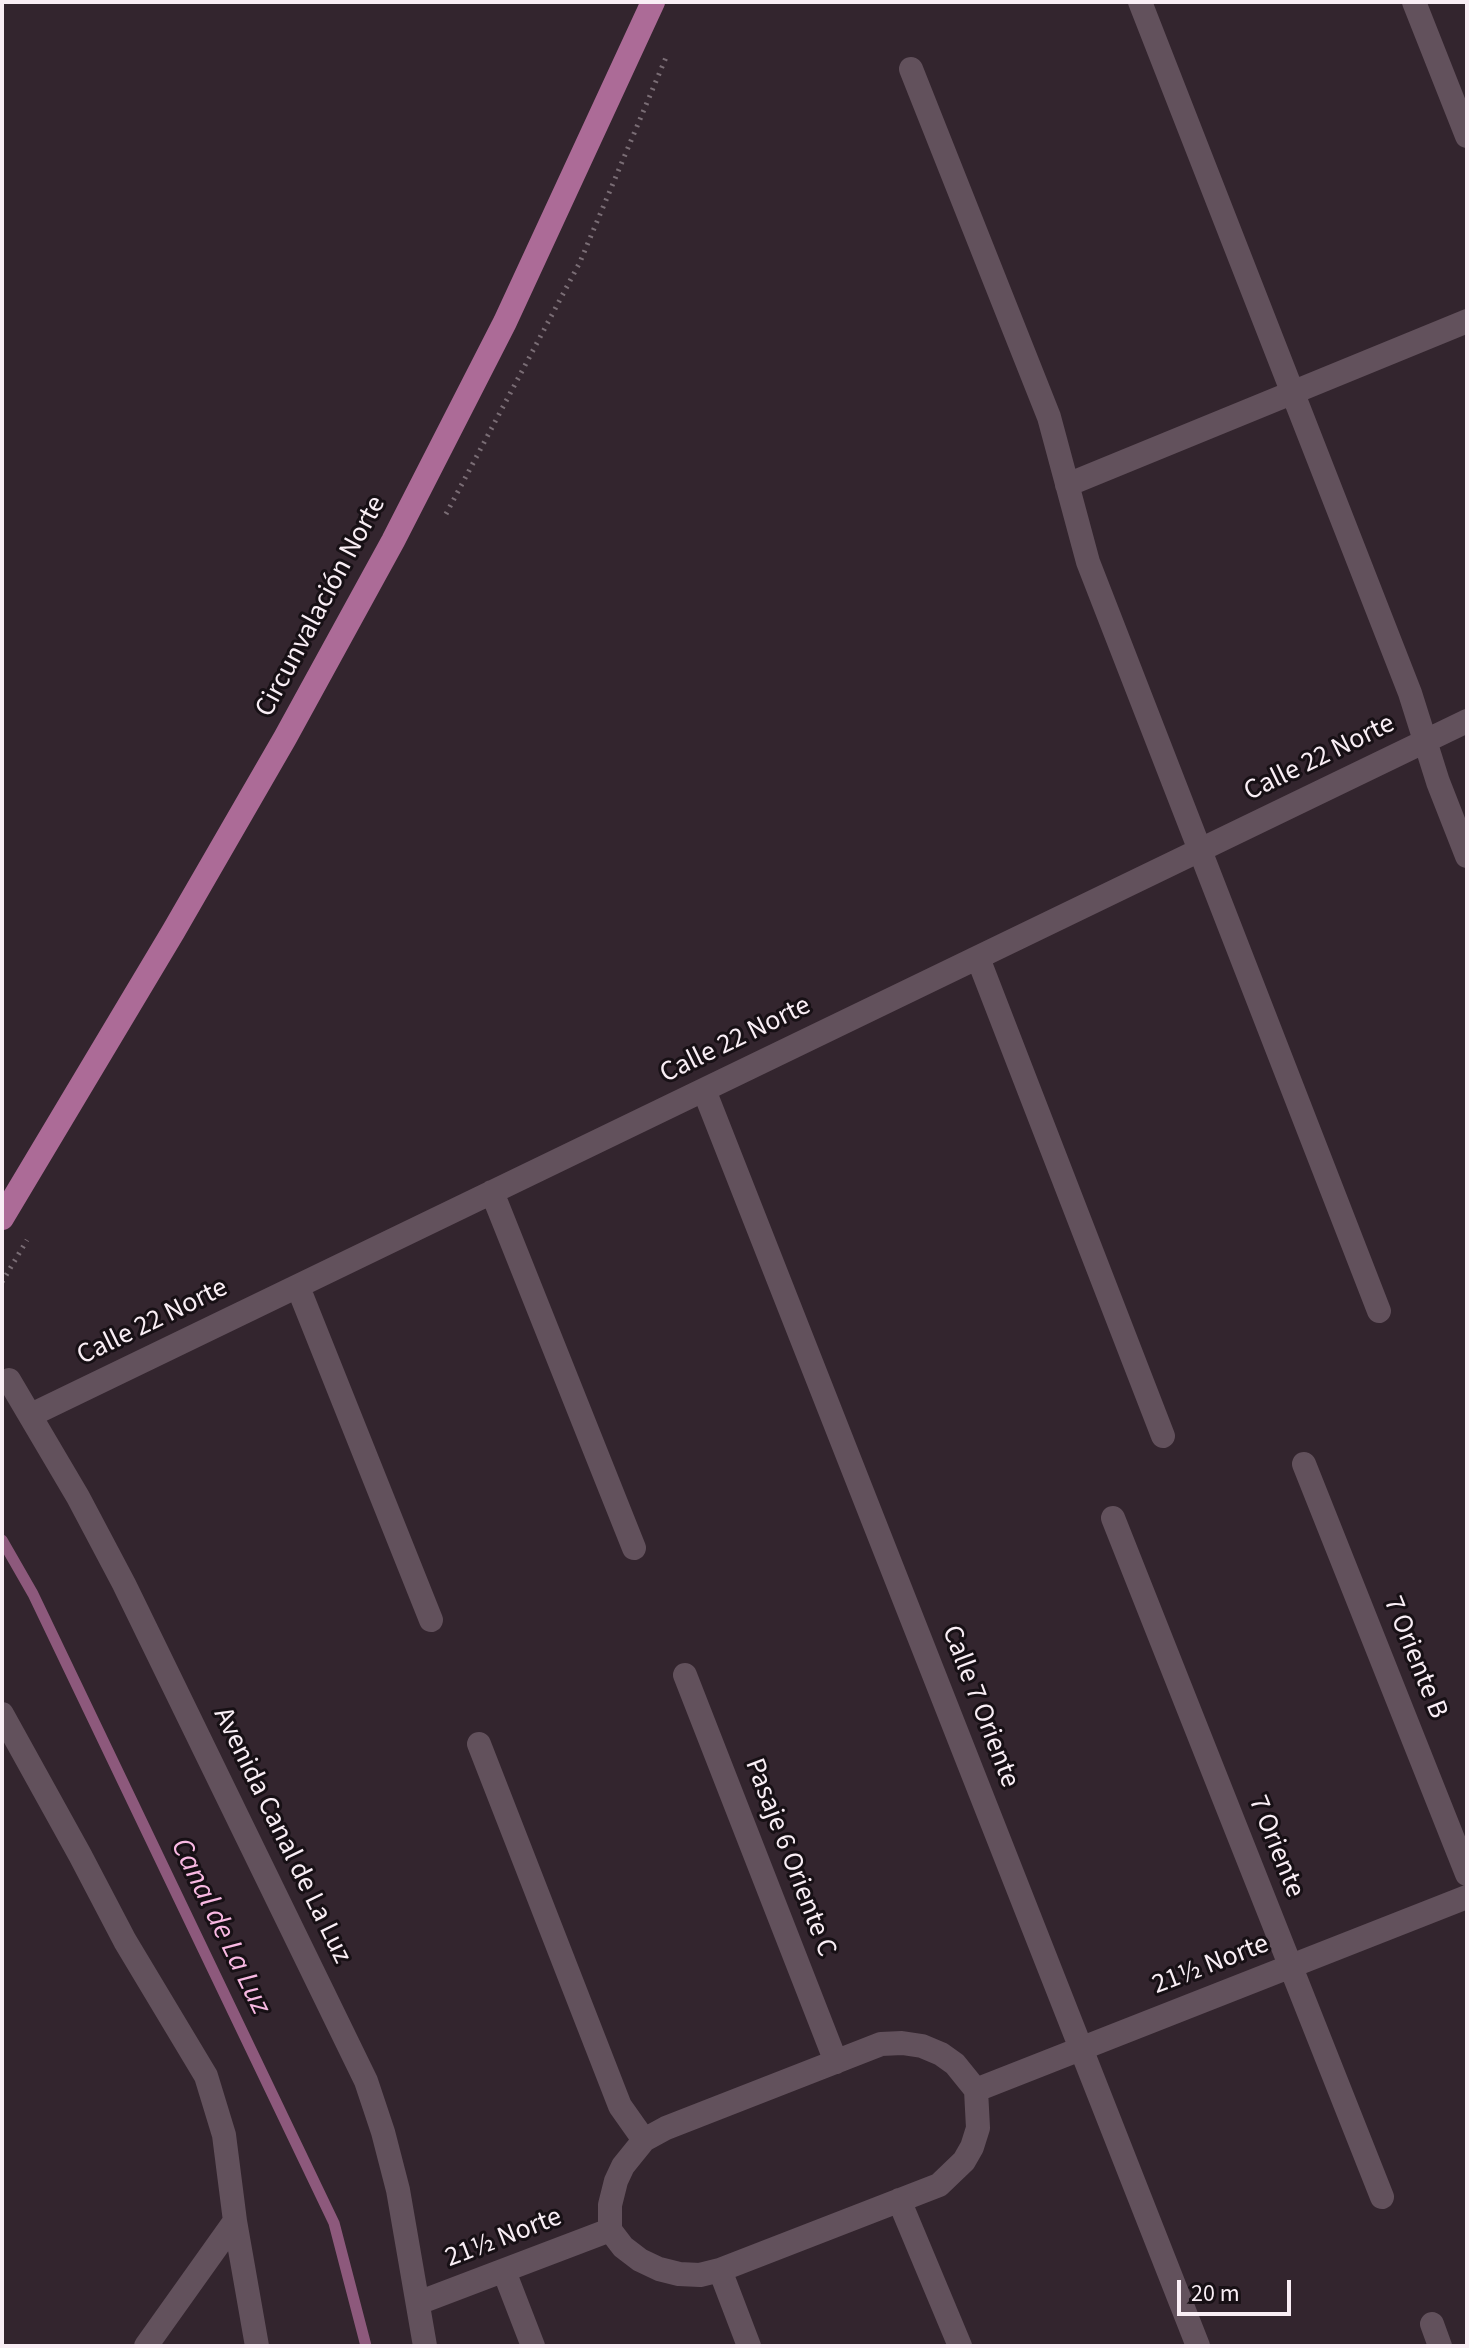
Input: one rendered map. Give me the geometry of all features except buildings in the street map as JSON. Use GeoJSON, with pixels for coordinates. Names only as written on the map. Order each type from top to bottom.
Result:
{"type":"FeatureCollection","features":[{"type":"Feature","properties":{"kind":"main road","name":"Circunvalación Norte"},"geometry":{"type":"LineString","coordinates":[[2,1218],[263,777],[393,541],[505,322],[653,2]]}},
{"type":"Feature","properties":{"kind":"street"},"geometry":{"type":"LineString","coordinates":[[1140,2],[1410,693],[1467,856]]}},
{"type":"Feature","properties":{"kind":"street"},"geometry":{"type":"LineString","coordinates":[[1414,2],[1467,136]]}},
{"type":"Feature","properties":{"kind":"street"},"geometry":{"type":"LineString","coordinates":[[911,69],[1049,417],[1088,562],[1379,1311]]}},
{"type":"Feature","properties":{"kind":"street"},"geometry":{"type":"LineString","coordinates":[[1067,485],[1467,321]]}},
{"type":"Feature","properties":{"kind":"street","name":"Calle 22 Norte"},"geometry":{"type":"LineString","coordinates":[[31,1415],[1467,721]]}},
{"type":"Feature","properties":{"kind":"street"},"geometry":{"type":"LineString","coordinates":[[978,958],[1163,1436]]}},
{"type":"Feature","properties":{"kind":"street","name":"Calle 7 Oriente"},"geometry":{"type":"LineString","coordinates":[[704,1090],[1198,2346]]}},
{"type":"Feature","properties":{"kind":"street"},"geometry":{"type":"LineString","coordinates":[[492,1192],[634,1548]]}},
{"type":"Feature","properties":{"kind":"street"},"geometry":{"type":"LineString","coordinates":[[298,1287],[431,1620]]}},
{"type":"Feature","properties":{"kind":"street","name":"Avenida Canal de La Luz"},"geometry":{"type":"LineString","coordinates":[[9,1380],[131,1598],[366,2081],[398,2190],[425,2346]]}},
{"type":"Feature","properties":{"kind":"street","name":"7 Oriente B"},"geometry":{"type":"LineString","coordinates":[[1304,1464],[1467,1874]]}},
{"type":"Feature","properties":{"kind":"street","name":"7 Oriente"},"geometry":{"type":"LineString","coordinates":[[1113,1518],[1382,2197]]}},
{"type":"Feature","properties":{"kind":"street","name":"Pasaje 6 Oriente C"},"geometry":{"type":"LineString","coordinates":[[685,1675],[836,2062]]}},
{"type":"Feature","properties":{"kind":"street"},"geometry":{"type":"LineString","coordinates":[[2,1714],[125,1941],[206,2076],[224,2135],[235,2221],[257,2346]]}},
{"type":"Feature","properties":{"kind":"street"},"geometry":{"type":"LineString","coordinates":[[479,1744],[620,2106],[644,2140]]}},
{"type":"Feature","properties":{"kind":"street","name":"21½ Norte"},"geometry":{"type":"LineString","coordinates":[[976,2090],[1467,1897]]}},
{"type":"Feature","properties":{"kind":"street"},"geometry":{"type":"LineString","coordinates":[[881,2044],[922,2046],[955,2064],[976,2090],[978,2128],[964,2161],[939,2185],[720,2270],[700,2275],[659,2269],[623,2247],[610,2230],[610,2205],[616,2181],[623,2166],[644,2140],[666,2128],[881,2044]]}},
{"type":"Feature","properties":{"kind":"street"},"geometry":{"type":"LineString","coordinates":[[899,2200],[960,2346]]}},
{"type":"Feature","properties":{"kind":"street"},"geometry":{"type":"LineString","coordinates":[[146,2346],[235,2221]]}},
{"type":"Feature","properties":{"kind":"street","name":"21½ Norte"},"geometry":{"type":"LineString","coordinates":[[418,2303],[610,2230]]}},
{"type":"Feature","properties":{"kind":"street"},"geometry":{"type":"LineString","coordinates":[[720,2270],[749,2346]]}},
{"type":"Feature","properties":{"kind":"street"},"geometry":{"type":"LineString","coordinates":[[504,2271],[533,2346]]}},
{"type":"Feature","properties":{"kind":"waterway","name":"Canal de La Luz"},"geometry":{"type":"LineString","coordinates":[[2,1540],[33,1594],[334,2223],[366,2346]]}}]}
